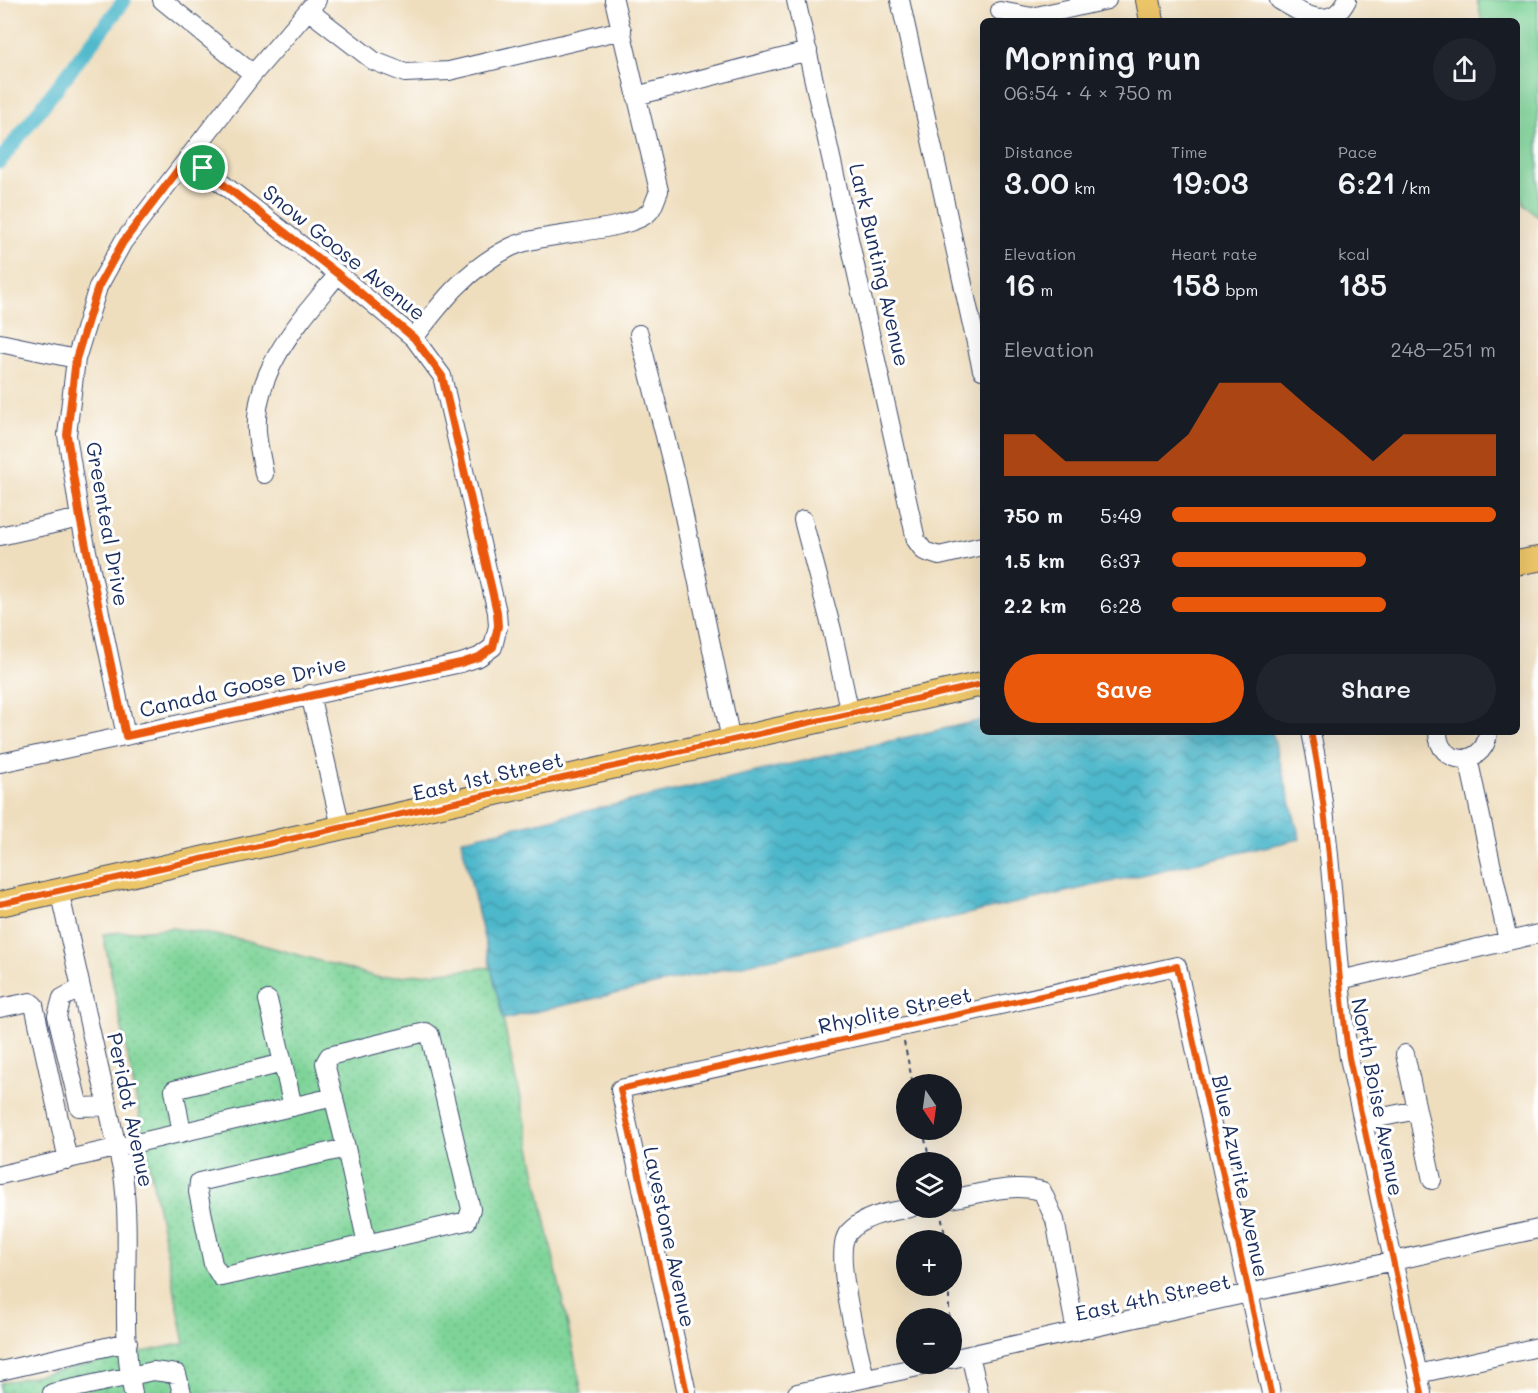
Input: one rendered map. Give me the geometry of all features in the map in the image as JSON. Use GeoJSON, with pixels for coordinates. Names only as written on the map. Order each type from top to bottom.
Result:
{"type":"FeatureCollection","features":[{"type":"Feature","properties":{"kind":"main road"},"geometry":{"type":"LineString","coordinates":[[1148,0],[1151,18]]}},
{"type":"Feature","properties":{"kind":"main road"},"geometry":{"type":"LineString","coordinates":[[1520,562],[1538,559]]}},
{"type":"Feature","properties":{"kind":"main road","name":"East 1st Street"},"geometry":{"type":"LineString","coordinates":[[0,904],[980,684]]}},
{"type":"Feature","properties":{"kind":"street"},"geometry":{"type":"LineString","coordinates":[[162,0],[253,74]]}},
{"type":"Feature","properties":{"kind":"street"},"geometry":{"type":"LineString","coordinates":[[414,338],[445,298],[475,267],[513,246],[626,222],[649,212],[659,191],[614,0]]}},
{"type":"Feature","properties":{"kind":"street","name":"Lark Bunting Avenue"},"geometry":{"type":"LineString","coordinates":[[796,0],[916,540],[924,551],[939,556],[980,546]]}},
{"type":"Feature","properties":{"kind":"street"},"geometry":{"type":"LineString","coordinates":[[900,0],[980,361]]}},
{"type":"Feature","properties":{"kind":"street"},"geometry":{"type":"LineString","coordinates":[[1003,8],[1032,17],[1107,0]]}},
{"type":"Feature","properties":{"kind":"street"},"geometry":{"type":"LineString","coordinates":[[1279,0],[1303,14],[1319,18]]}},
{"type":"Feature","properties":{"kind":"street"},"geometry":{"type":"LineString","coordinates":[[1326,18],[1338,14],[1347,0]]}},
{"type":"Feature","properties":{"kind":"street"},"geometry":{"type":"LineString","coordinates":[[313,5],[374,61],[405,73],[449,70],[622,30]]}},
{"type":"Feature","properties":{"kind":"street","name":"Greenteal Drive"},"geometry":{"type":"LineString","coordinates":[[126,736],[80,518],[67,435],[76,359],[98,287],[118,251],[253,74],[313,5]]}},
{"type":"Feature","properties":{"kind":"street"},"geometry":{"type":"LineString","coordinates":[[636,96],[808,51]]}},
{"type":"Feature","properties":{"kind":"street","name":"Snow Goose Avenue"},"geometry":{"type":"LineString","coordinates":[[188,157],[338,274],[414,338],[442,376],[497,612],[498,626],[493,647]]}},
{"type":"Feature","properties":{"kind":"street"},"geometry":{"type":"LineString","coordinates":[[264,474],[257,431],[262,391],[279,350],[338,274]]}},
{"type":"Feature","properties":{"kind":"street"},"geometry":{"type":"LineString","coordinates":[[639,334],[677,483],[731,740]]}},
{"type":"Feature","properties":{"kind":"street"},"geometry":{"type":"LineString","coordinates":[[0,343],[76,359]]}},
{"type":"Feature","properties":{"kind":"street"},"geometry":{"type":"LineString","coordinates":[[0,536],[80,518]]}},
{"type":"Feature","properties":{"kind":"street"},"geometry":{"type":"LineString","coordinates":[[803,520],[832,630],[850,714]]}},
{"type":"Feature","properties":{"kind":"street","name":"Canada Goose Drive"},"geometry":{"type":"LineString","coordinates":[[0,763],[461,663],[479,657],[493,647]]}},
{"type":"Feature","properties":{"kind":"street"},"geometry":{"type":"LineString","coordinates":[[310,694],[341,827]]}},
{"type":"Feature","properties":{"kind":"street","name":"North Boise Avenue"},"geometry":{"type":"LineString","coordinates":[[1312,735],[1328,827],[1340,980],[1349,1058],[1422,1393]]}},
{"type":"Feature","properties":{"kind":"street"},"geometry":{"type":"LineString","coordinates":[[1438,735],[1440,745],[1454,758],[1468,758],[1484,748],[1487,735]]}},
{"type":"Feature","properties":{"kind":"street"},"geometry":{"type":"LineString","coordinates":[[1468,758],[1508,940]]}},
{"type":"Feature","properties":{"kind":"street","name":"Peridot Avenue"},"geometry":{"type":"LineString","coordinates":[[59,890],[108,1106],[127,1207],[128,1342],[131,1384]]}},
{"type":"Feature","properties":{"kind":"street"},"geometry":{"type":"LineString","coordinates":[[1340,980],[1538,934]]}},
{"type":"Feature","properties":{"kind":"street","name":"Rhyolite Street"},"geometry":{"type":"LineString","coordinates":[[620,1089],[1177,966]]}},
{"type":"Feature","properties":{"kind":"street","name":"Blue Azurite Avenue"},"geometry":{"type":"LineString","coordinates":[[1177,966],[1271,1393]]}},
{"type":"Feature","properties":{"kind":"street"},"geometry":{"type":"LineString","coordinates":[[81,988],[62,998],[57,1016],[79,1107],[108,1106]]}},
{"type":"Feature","properties":{"kind":"street"},"geometry":{"type":"LineString","coordinates":[[268,1000],[293,1107]]}},
{"type":"Feature","properties":{"kind":"street"},"geometry":{"type":"LineString","coordinates":[[0,1008],[30,1002],[34,1005],[68,1160]]}},
{"type":"Feature","properties":{"kind":"street"},"geometry":{"type":"LineString","coordinates":[[346,1148],[199,1182],[198,1192],[213,1264],[221,1277],[367,1244],[467,1221],[471,1214],[430,1035],[426,1032],[329,1056],[325,1063],[346,1148],[367,1244]]}},
{"type":"Feature","properties":{"kind":"street"},"geometry":{"type":"LineString","coordinates":[[1405,1054],[1432,1180]]}},
{"type":"Feature","properties":{"kind":"street"},"geometry":{"type":"LineString","coordinates":[[182,1133],[174,1090],[283,1063]]}},
{"type":"Feature","properties":{"kind":"street","name":"Lavestone Avenue"},"geometry":{"type":"LineString","coordinates":[[620,1089],[687,1393]]}},
{"type":"Feature","properties":{"kind":"street"},"geometry":{"type":"LineString","coordinates":[[0,1175],[334,1097]]}},
{"type":"Feature","properties":{"kind":"street"},"geometry":{"type":"LineString","coordinates":[[1363,1121],[1417,1110]]}},
{"type":"Feature","properties":{"kind":"street"},"geometry":{"type":"LineString","coordinates":[[962,1197],[1008,1188],[1026,1187],[1042,1191],[1055,1220],[1076,1332]]}},
{"type":"Feature","properties":{"kind":"street"},"geometry":{"type":"LineString","coordinates":[[865,1378],[843,1271],[842,1250],[846,1235],[859,1223],[876,1215],[896,1211]]}},
{"type":"Feature","properties":{"kind":"street","name":"East 4th Street"},"geometry":{"type":"LineString","coordinates":[[962,1357],[1538,1230]]}},
{"type":"Feature","properties":{"kind":"street"},"geometry":{"type":"LineString","coordinates":[[0,1371],[128,1342]]}},
{"type":"Feature","properties":{"kind":"street"},"geometry":{"type":"LineString","coordinates":[[1418,1374],[1538,1347]]}},
{"type":"Feature","properties":{"kind":"street"},"geometry":{"type":"LineString","coordinates":[[970,1355],[979,1393]]}},
{"type":"Feature","properties":{"kind":"street"},"geometry":{"type":"LineString","coordinates":[[52,1393],[131,1384],[153,1371],[177,1374],[182,1393]]}},
{"type":"Feature","properties":{"kind":"street"},"geometry":{"type":"LineString","coordinates":[[797,1393],[896,1372]]}},
{"type":"Feature","properties":{"kind":"path"},"geometry":{"type":"LineString","coordinates":[[901,1027],[911,1074]]}},
{"type":"Feature","properties":{"kind":"green space"},"geometry":{"type":"Polygon","coordinates":[[[1477,0],[1538,0],[1538,216],[1524,205],[1520,189],[1520,18],[1481,18],[1477,0]]]}},
{"type":"Feature","properties":{"kind":"green space"},"geometry":{"type":"Polygon","coordinates":[[[172,928],[245,940],[380,978],[492,967],[582,1393],[0,1393],[0,1383],[185,1343],[103,934],[172,928]]]}},
{"type":"Feature","properties":{"kind":"water"},"geometry":{"type":"Polygon","coordinates":[[[980,720],[980,735],[1273,735],[1300,839],[503,1019],[461,840],[980,720]]]}},
{"type":"Feature","properties":{"kind":"waterway"},"geometry":{"type":"LineString","coordinates":[[0,161],[124,1]]}},
{"type":"Feature","properties":{"kind":"cycle path"},"geometry":{"type":"LineString","coordinates":[[0,904],[980,684]]}},
{"type":"Feature","properties":{"kind":"cycle path"},"geometry":{"type":"LineString","coordinates":[[1312,735],[1319,773],[1329,854],[1349,1058],[1422,1393]]}},
{"type":"Feature","properties":{"kind":"cycle path"},"geometry":{"type":"LineString","coordinates":[[687,1393],[620,1089],[1177,966],[1271,1393]]}},
{"type":"Feature","properties":{"kind":"route"},"geometry":{"type":"LineString","coordinates":[[188,157],[203,168],[338,274],[414,338],[442,376],[497,612],[498,626],[493,647],[479,657],[461,663],[310,694],[126,736],[80,518],[67,435],[76,359],[98,287],[123,242],[188,157]]}}]}
